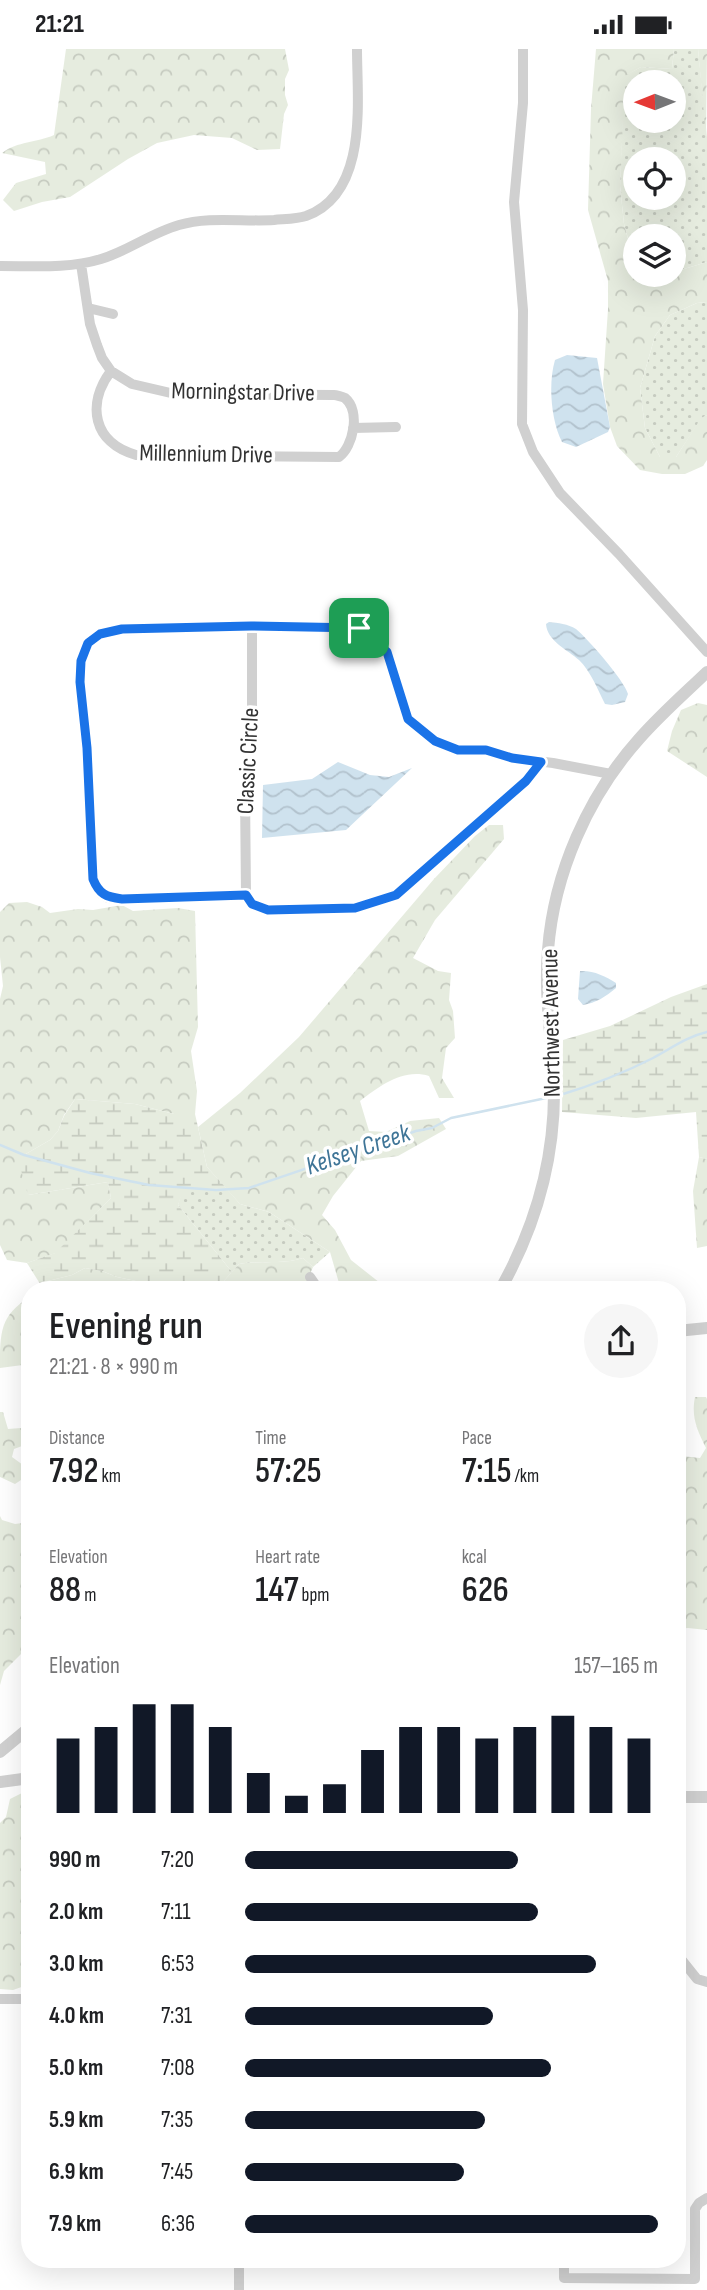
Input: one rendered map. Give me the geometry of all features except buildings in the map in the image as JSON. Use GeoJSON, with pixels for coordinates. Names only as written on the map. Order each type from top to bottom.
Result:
{"type":"FeatureCollection","features":[{"type":"Feature","properties":{"kind":"street"},"geometry":{"type":"LineString","coordinates":[[0,266],[72,266],[103,259],[179,225],[197,221],[275,220],[306,216],[327,204],[344,185],[357,138],[357,49]]}},
{"type":"Feature","properties":{"kind":"street"},"geometry":{"type":"LineString","coordinates":[[523,49],[523,103],[514,202],[523,310],[522,424],[533,452],[560,493],[707,652]]}},
{"type":"Feature","properties":{"kind":"street"},"geometry":{"type":"LineString","coordinates":[[81,264],[97,345],[111,371]]}},
{"type":"Feature","properties":{"kind":"street"},"geometry":{"type":"LineString","coordinates":[[88,308],[113,314]]}},
{"type":"Feature","properties":{"kind":"street","name":"Morningstar Drive"},"geometry":{"type":"LineString","coordinates":[[111,371],[132,384],[175,394],[334,394],[344,398],[351,407],[353,428]]}},
{"type":"Feature","properties":{"kind":"street","name":"Millennium Drive"},"geometry":{"type":"LineString","coordinates":[[111,371],[102,384],[97,421],[103,434],[122,451],[136,455],[339,457],[348,449],[353,428]]}},
{"type":"Feature","properties":{"kind":"street"},"geometry":{"type":"LineString","coordinates":[[353,428],[396,427]]}},
{"type":"Feature","properties":{"kind":"street"},"geometry":{"type":"LineString","coordinates":[[541,762],[526,781],[396,895],[355,908],[268,910],[252,904],[246,895],[108,898],[97,888],[92,868],[87,748],[80,682],[81,661],[88,643],[108,631],[251,626],[359,628],[387,652],[408,719],[435,741],[458,750],[486,750],[512,758],[541,762],[611,774]]}},
{"type":"Feature","properties":{"kind":"street","name":"Classic Circle"},"geometry":{"type":"LineString","coordinates":[[246,895],[245,792],[252,721],[251,626]]}},
{"type":"Feature","properties":{"kind":"street","name":"Northwest Avenue"},"geometry":{"type":"LineString","coordinates":[[505,1281],[537,1209],[551,1142],[554,1094],[546,995],[548,948],[553,914],[570,852],[611,774],[652,724],[707,672]]}},
{"type":"Feature","properties":{"kind":"street"},"geometry":{"type":"LineString","coordinates":[[310,1277],[313,1281]]}},
{"type":"Feature","properties":{"kind":"street"},"geometry":{"type":"LineString","coordinates":[[686,1330],[707,1328]]}},
{"type":"Feature","properties":{"kind":"street"},"geometry":{"type":"LineString","coordinates":[[0,1752],[21,1734]]}},
{"type":"Feature","properties":{"kind":"street"},"geometry":{"type":"LineString","coordinates":[[0,1782],[21,1779]]}},
{"type":"Feature","properties":{"kind":"street"},"geometry":{"type":"LineString","coordinates":[[686,1797],[707,1797]]}},
{"type":"Feature","properties":{"kind":"street"},"geometry":{"type":"LineString","coordinates":[[686,1965],[697,1979],[707,1982]]}},
{"type":"Feature","properties":{"kind":"street"},"geometry":{"type":"LineString","coordinates":[[0,1999],[21,1999]]}},
{"type":"Feature","properties":{"kind":"street"},"geometry":{"type":"LineString","coordinates":[[564,2268],[564,2278],[617,2284],[695,2279],[695,2209],[707,2198]]}},
{"type":"Feature","properties":{"kind":"street"},"geometry":{"type":"LineString","coordinates":[[239,2268],[239,2290]]}},
{"type":"Feature","properties":{"kind":"green space"},"geometry":{"type":"Polygon","coordinates":[[[66,49],[285,49],[289,70],[285,79],[288,105],[284,114],[280,149],[257,150],[232,138],[194,135],[157,143],[70,197],[14,211],[3,200],[16,183],[46,174],[45,162],[2,153],[14,146],[54,135],[66,49]]]}},
{"type":"Feature","properties":{"kind":"green space"},"geometry":{"type":"Polygon","coordinates":[[[596,49],[674,49],[672,69],[641,67],[623,70],[620,186],[624,224],[623,287],[686,287],[686,268],[707,262],[707,302],[697,303],[670,315],[655,336],[640,388],[645,428],[660,457],[676,457],[701,418],[707,415],[707,460],[703,466],[685,474],[640,470],[617,446],[610,427],[603,384],[608,281],[588,210],[596,49]]]}},
{"type":"Feature","properties":{"kind":"green space"},"geometry":{"type":"Polygon","coordinates":[[[674,49],[698,49],[707,137],[707,262],[686,268],[686,224],[624,224],[620,186],[623,104],[623,133],[686,133],[686,70],[635,70],[641,67],[672,69],[674,49]]]}},
{"type":"Feature","properties":{"kind":"green space"},"geometry":{"type":"Polygon","coordinates":[[[698,49],[707,49],[706,137],[698,49]]]}},
{"type":"Feature","properties":{"kind":"green space"},"geometry":{"type":"Polygon","coordinates":[[[707,302],[707,415],[701,419],[676,457],[660,457],[645,428],[640,388],[655,336],[670,315],[697,303],[707,302]]]}},
{"type":"Feature","properties":{"kind":"green space"},"geometry":{"type":"Polygon","coordinates":[[[698,703],[707,705],[707,777],[667,751],[681,710],[698,703]]]}},
{"type":"Feature","properties":{"kind":"green space"},"geometry":{"type":"Polygon","coordinates":[[[489,825],[503,825],[504,839],[435,920],[413,958],[438,971],[451,973],[449,1000],[453,1011],[455,1038],[446,1048],[442,1078],[454,1098],[439,1098],[429,1076],[410,1074],[392,1080],[360,1101],[369,1131],[386,1132],[410,1121],[439,1118],[446,1129],[398,1156],[361,1161],[333,1196],[322,1215],[335,1230],[351,1260],[378,1281],[338,1281],[330,1252],[269,1212],[240,1204],[207,1167],[198,1127],[240,1093],[299,1037],[434,879],[489,825]]]}},
{"type":"Feature","properties":{"kind":"green space"},"geometry":{"type":"Polygon","coordinates":[[[27,902],[50,913],[122,905],[133,911],[178,908],[195,911],[198,1027],[191,1051],[197,1091],[195,1114],[174,1114],[135,1104],[75,1099],[64,1115],[58,1131],[50,1140],[24,1155],[28,1195],[108,1182],[111,1198],[56,1253],[27,1263],[7,1260],[0,1245],[0,999],[3,986],[0,912],[9,903],[27,902]]]}},
{"type":"Feature","properties":{"kind":"green space"},"geometry":{"type":"Polygon","coordinates":[[[707,984],[707,1159],[699,1157],[696,1112],[636,1118],[562,1112],[563,1040],[610,1026],[671,997],[707,984]]]}},
{"type":"Feature","properties":{"kind":"green space"},"geometry":{"type":"Polygon","coordinates":[[[75,1099],[135,1104],[174,1114],[195,1114],[207,1167],[227,1189],[184,1188],[178,1205],[232,1272],[224,1281],[136,1281],[85,1268],[72,1275],[38,1281],[27,1263],[55,1253],[111,1198],[108,1182],[28,1195],[21,1170],[24,1155],[50,1140],[58,1131],[75,1099]]]}},
{"type":"Feature","properties":{"kind":"green space"},"geometry":{"type":"Polygon","coordinates":[[[699,1157],[707,1159],[707,1246],[697,1248],[693,1191],[699,1157]]]}},
{"type":"Feature","properties":{"kind":"green space"},"geometry":{"type":"Polygon","coordinates":[[[183,1187],[227,1189],[240,1204],[269,1212],[330,1252],[313,1267],[303,1258],[239,1264],[232,1272],[178,1205],[183,1187]]]}},
{"type":"Feature","properties":{"kind":"green space"},"geometry":{"type":"Polygon","coordinates":[[[303,1258],[313,1267],[307,1281],[224,1281],[239,1264],[303,1258]]]}},
{"type":"Feature","properties":{"kind":"green space"},"geometry":{"type":"Polygon","coordinates":[[[85,1268],[136,1281],[48,1281],[72,1275],[85,1268]]]}},
{"type":"Feature","properties":{"kind":"green space"},"geometry":{"type":"Polygon","coordinates":[[[20,1304],[21,1365],[0,1368],[0,1344],[4,1326],[7,1318],[20,1304]]]}},
{"type":"Feature","properties":{"kind":"green space"},"geometry":{"type":"Polygon","coordinates":[[[695,1397],[706,1397],[707,1630],[686,1628],[686,1457],[700,1458],[706,1448],[694,1411],[695,1397]]]}},
{"type":"Feature","properties":{"kind":"green space"},"geometry":{"type":"Polygon","coordinates":[[[0,1412],[3,1412],[8,1429],[21,1428],[21,1446],[14,1449],[12,1457],[21,1464],[21,1480],[15,1484],[0,1477],[0,1412]]]}},
{"type":"Feature","properties":{"kind":"green space"},"geometry":{"type":"Polygon","coordinates":[[[0,1516],[2,1520],[21,1523],[21,1654],[4,1671],[0,1685],[0,1516]]]}},
{"type":"Feature","properties":{"kind":"green space"},"geometry":{"type":"Polygon","coordinates":[[[21,1794],[21,1987],[13,1990],[0,1989],[0,1823],[6,1817],[10,1799],[21,1794]]]}},
{"type":"Feature","properties":{"kind":"water"},"geometry":{"type":"Polygon","coordinates":[[[567,355],[597,358],[610,427],[608,432],[576,447],[562,442],[555,423],[552,402],[555,360],[567,355]]]}},
{"type":"Feature","properties":{"kind":"water"},"geometry":{"type":"Polygon","coordinates":[[[549,622],[573,627],[589,641],[625,688],[628,694],[625,702],[605,704],[583,664],[550,635],[546,624],[549,622]]]}},
{"type":"Feature","properties":{"kind":"water"},"geometry":{"type":"Polygon","coordinates":[[[338,762],[370,775],[389,777],[412,768],[346,830],[262,838],[263,785],[312,779],[338,762]]]}},
{"type":"Feature","properties":{"kind":"water"},"geometry":{"type":"Polygon","coordinates":[[[580,971],[603,976],[616,983],[616,988],[600,999],[583,1005],[578,999],[580,971]]]}},
{"type":"Feature","properties":{"kind":"waterway","name":"Kelsey Creek"},"geometry":{"type":"LineString","coordinates":[[557,1096],[618,1074],[707,1032]]}},
{"type":"Feature","properties":{"kind":"waterway","name":"Kelsey Creek"},"geometry":{"type":"LineString","coordinates":[[0,1145],[24,1155],[90,1173],[149,1185],[216,1190],[249,1188],[416,1131],[432,1128],[451,1118],[551,1097]]}},
{"type":"Feature","properties":{"kind":"route"},"geometry":{"type":"LineString","coordinates":[[251,626],[359,628],[387,652],[408,719],[435,741],[458,750],[486,750],[512,758],[541,762],[526,781],[396,895],[355,908],[268,910],[252,904],[246,895],[122,899],[108,898],[101,894],[93,879],[87,748],[80,682],[81,661],[88,643],[100,634],[122,629],[251,626]]}}]}
